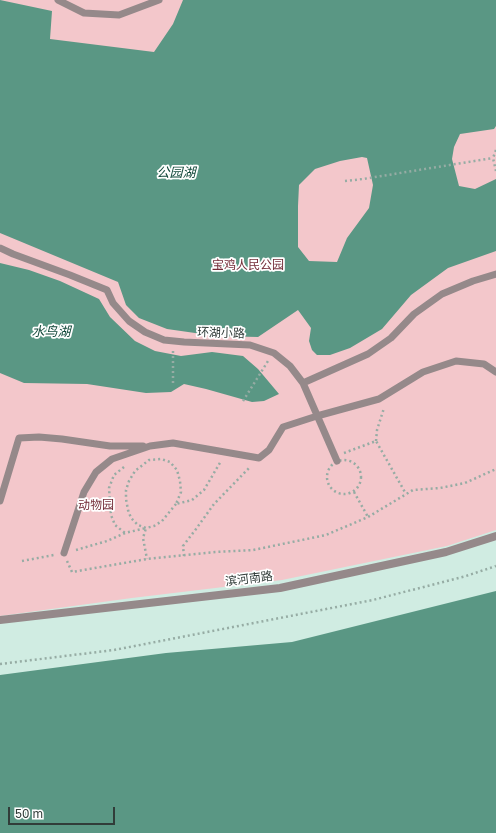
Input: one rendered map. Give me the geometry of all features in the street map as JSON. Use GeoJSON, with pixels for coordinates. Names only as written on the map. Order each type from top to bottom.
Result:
{"type":"FeatureCollection","features":[{"type":"Feature","properties":{"kind":"street","name":"滨河南路"},"geometry":{"type":"LineString","coordinates":[[0,620],[280,588],[446,552],[496,536]]}},
{"type":"Feature","properties":{"kind":"lane"},"geometry":{"type":"LineString","coordinates":[[58,0],[84,13],[119,15],[159,0]]}},
{"type":"Feature","properties":{"kind":"lane","name":"环湖小路"},"geometry":{"type":"LineString","coordinates":[[0,248],[107,290],[113,303],[129,322],[145,332],[164,340],[250,345],[274,353],[290,366],[303,383],[336,459]]}},
{"type":"Feature","properties":{"kind":"lane"},"geometry":{"type":"LineString","coordinates":[[303,383],[368,354],[391,338],[414,314],[442,294],[473,281],[496,274]]}},
{"type":"Feature","properties":{"kind":"lane"},"geometry":{"type":"LineString","coordinates":[[0,501],[19,438],[62,438],[110,446],[150,446],[173,443],[259,458],[269,450],[283,427],[379,399],[423,372],[456,361],[484,364],[496,372]]}},
{"type":"Feature","properties":{"kind":"lane"},"geometry":{"type":"LineString","coordinates":[[64,553],[84,492],[96,472],[112,459],[150,446]]}},
{"type":"Feature","properties":{"kind":"path"},"geometry":{"type":"LineString","coordinates":[[496,150],[493,158],[496,171]]}},
{"type":"Feature","properties":{"kind":"path"},"geometry":{"type":"LineString","coordinates":[[346,181],[463,164],[493,158]]}},
{"type":"Feature","properties":{"kind":"path"},"geometry":{"type":"LineString","coordinates":[[173,341],[173,386]]}},
{"type":"Feature","properties":{"kind":"path"},"geometry":{"type":"LineString","coordinates":[[243,401],[262,368]]}},
{"type":"Feature","properties":{"kind":"path"},"geometry":{"type":"LineString","coordinates":[[390,393],[385,403],[377,430],[376,441],[406,494]]}},
{"type":"Feature","properties":{"kind":"path"},"geometry":{"type":"LineString","coordinates":[[336,459],[348,460],[360,470],[361,482],[354,492],[344,495],[338,494],[329,486],[326,475],[328,469],[336,459],[376,441]]}},
{"type":"Feature","properties":{"kind":"path"},"geometry":{"type":"LineString","coordinates":[[176,504],[192,500],[204,490],[226,452]]}},
{"type":"Feature","properties":{"kind":"path"},"geometry":{"type":"LineString","coordinates":[[184,556],[183,546],[214,504],[259,458]]}},
{"type":"Feature","properties":{"kind":"path"},"geometry":{"type":"LineString","coordinates":[[22,561],[64,553],[125,533],[146,528],[154,526],[162,521],[176,504],[181,492],[177,470],[170,462],[161,459],[150,460],[142,465],[128,481],[126,490],[126,499],[131,518],[138,525],[146,528]]}},
{"type":"Feature","properties":{"kind":"path"},"geometry":{"type":"LineString","coordinates":[[64,553],[72,572],[147,559],[253,550],[275,546],[326,535],[368,517],[413,490],[440,488],[465,483],[496,469]]}},
{"type":"Feature","properties":{"kind":"path"},"geometry":{"type":"LineString","coordinates":[[114,475],[109,488],[111,515],[115,525],[125,533]]}},
{"type":"Feature","properties":{"kind":"path"},"geometry":{"type":"LineString","coordinates":[[354,492],[368,517]]}},
{"type":"Feature","properties":{"kind":"path"},"geometry":{"type":"LineString","coordinates":[[146,528],[143,538],[147,559]]}},
{"type":"Feature","properties":{"kind":"path"},"geometry":{"type":"LineString","coordinates":[[0,664],[114,650],[373,600],[466,576],[496,566]]}},
{"type":"Feature","properties":{"kind":"green space","name":"宝鸡人民公园"},"geometry":{"type":"Polygon","coordinates":[[[0,0],[496,0],[496,530],[447,546],[282,580],[0,616],[0,0]]]}},
{"type":"Feature","properties":{"kind":"water","name":"公园湖"},"geometry":{"type":"Polygon","coordinates":[[[0,0],[52,11],[50,39],[154,52],[173,24],[183,0],[496,0],[496,126],[494,129],[460,134],[454,147],[452,159],[459,186],[475,189],[496,179],[496,251],[448,268],[411,295],[382,329],[350,348],[330,355],[317,355],[312,350],[309,341],[311,328],[298,310],[258,337],[216,336],[167,329],[139,318],[126,305],[118,282],[0,233],[0,0]],[[362,157],[340,161],[315,169],[299,185],[298,247],[309,261],[337,262],[347,238],[369,208],[373,185],[367,158],[362,157]]]}},
{"type":"Feature","properties":{"kind":"water","name":"水鸟湖"},"geometry":{"type":"Polygon","coordinates":[[[0,263],[29,270],[60,281],[99,299],[110,317],[135,341],[155,351],[181,356],[212,352],[243,356],[258,369],[279,394],[264,401],[252,402],[184,384],[171,392],[146,393],[87,384],[24,383],[0,373],[0,263]]]}},
{"type":"Feature","properties":{"kind":"water"},"geometry":{"type":"Polygon","coordinates":[[[496,591],[496,833],[0,833],[0,675],[166,653],[292,642],[496,591]]]}},
{"type":"Feature","properties":{"kind":"park label","name":"动物园"},"geometry":{"type":"Point","coordinates":[96,505]}}]}
